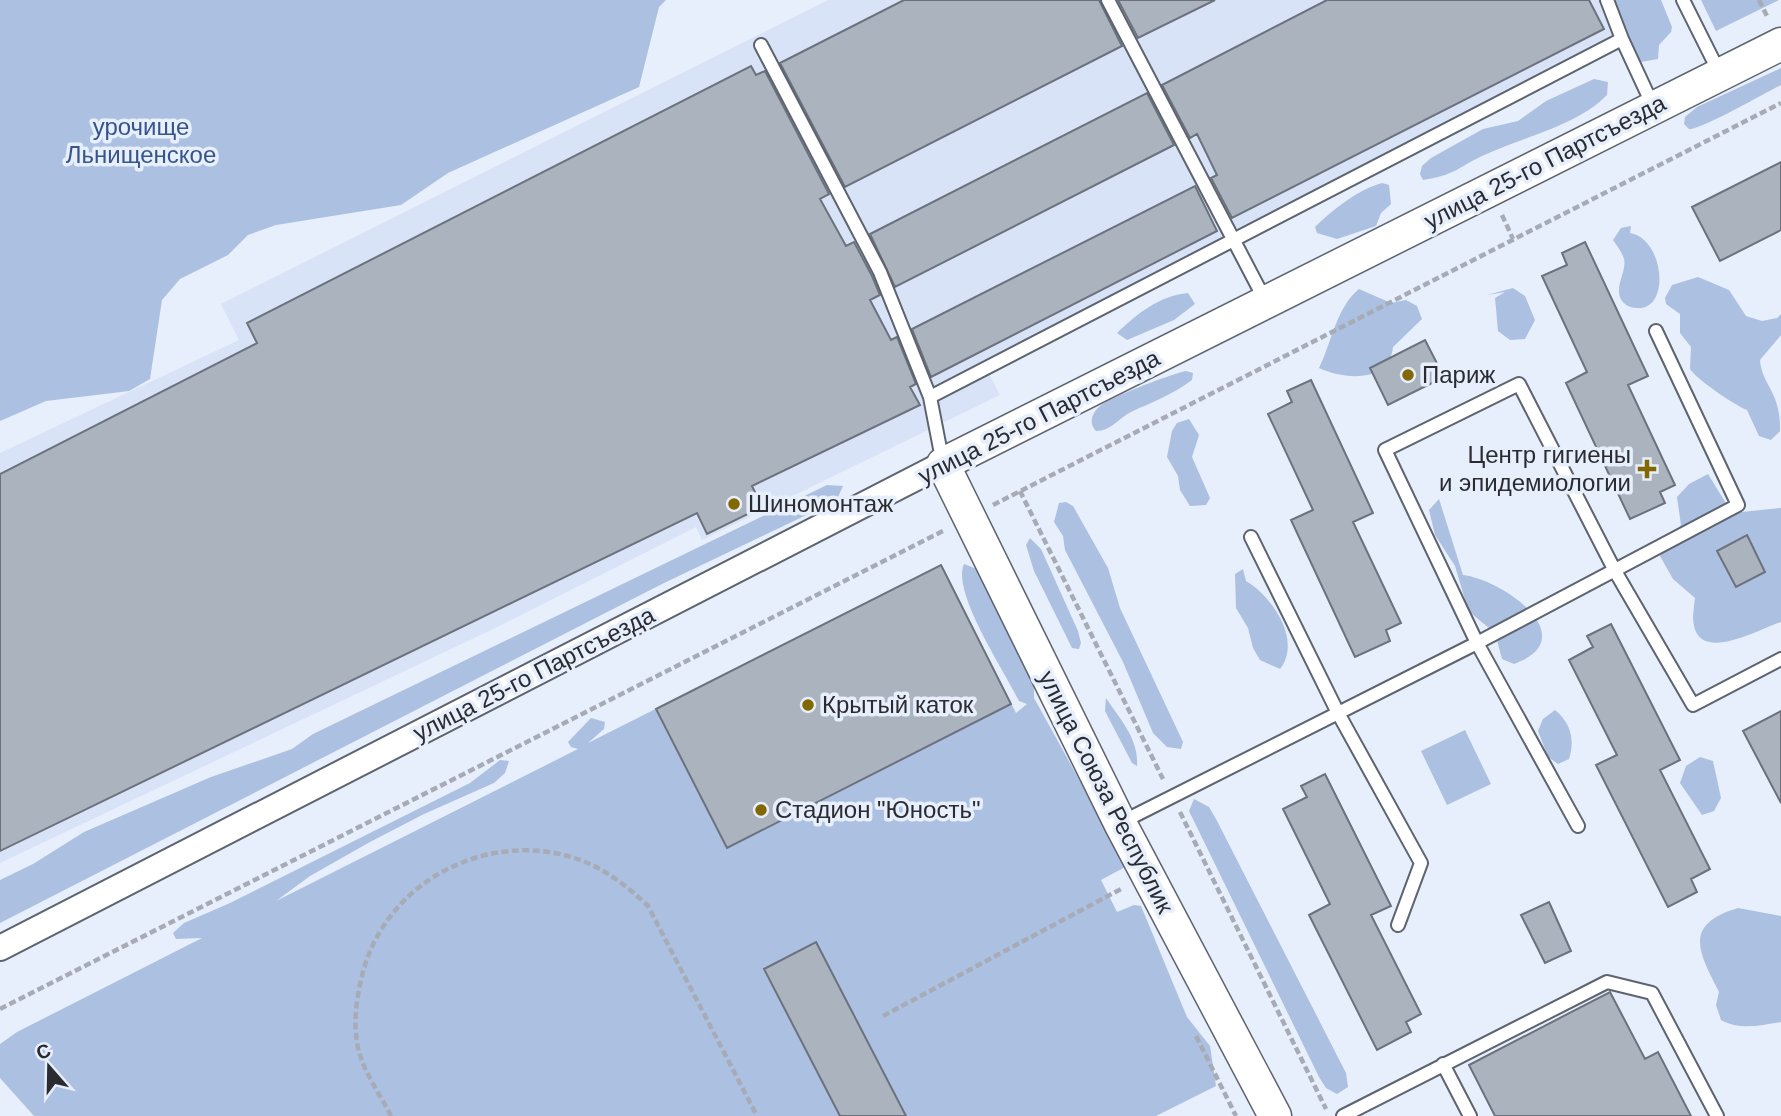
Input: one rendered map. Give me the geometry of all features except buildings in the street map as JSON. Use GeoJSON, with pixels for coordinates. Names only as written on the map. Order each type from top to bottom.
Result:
{"type":"FeatureCollection","features":[{"type":"Feature","properties":{"kind":"street","name":"улица 25-го Партсъезда"},"geometry":{"type":"LineString","coordinates":[[0,948],[943,464],[1781,44]]}},
{"type":"Feature","properties":{"kind":"street","name":"улица Союза Республик"},"geometry":{"type":"LineString","coordinates":[[943,464],[1120,823],[1275,1116]]}},
{"type":"Feature","properties":{"kind":"lane"},"geometry":{"type":"LineString","coordinates":[[1108,0],[1266,302]]}},
{"type":"Feature","properties":{"kind":"lane"},"geometry":{"type":"LineString","coordinates":[[1606,0],[1654,108]]}},
{"type":"Feature","properties":{"kind":"lane"},"geometry":{"type":"LineString","coordinates":[[1682,0],[1720,75]]}},
{"type":"Feature","properties":{"kind":"lane"},"geometry":{"type":"LineString","coordinates":[[930,397],[1622,39]]}},
{"type":"Feature","properties":{"kind":"lane"},"geometry":{"type":"LineString","coordinates":[[761,45],[880,272],[930,397],[943,464]]}},
{"type":"Feature","properties":{"kind":"lane"},"geometry":{"type":"LineString","coordinates":[[1120,823],[1477,643],[1738,505],[1656,331]]}},
{"type":"Feature","properties":{"kind":"lane"},"geometry":{"type":"LineString","coordinates":[[1578,826],[1477,643],[1385,450],[1519,384],[1615,571],[1693,705],[1781,659]]}},
{"type":"Feature","properties":{"kind":"lane"},"geometry":{"type":"LineString","coordinates":[[1251,537],[1338,713],[1421,863],[1398,925]]}},
{"type":"Feature","properties":{"kind":"lane"},"geometry":{"type":"LineString","coordinates":[[1343,1116],[1607,982],[1652,993],[1717,1116]]}},
{"type":"Feature","properties":{"kind":"lane"},"geometry":{"type":"LineString","coordinates":[[1443,1064],[1470,1116]]}},
{"type":"Feature","properties":{"kind":"path"},"geometry":{"type":"LineString","coordinates":[[0,1009],[1781,103]]}},
{"type":"Feature","properties":{"kind":"path"},"geometry":{"type":"LineString","coordinates":[[391,1116],[360,1055],[355,1024],[360,982],[378,933],[397,908],[419,886],[446,869],[475,857],[506,851],[538,851],[569,856],[598,868],[625,884],[648,906],[757,1116]]}},
{"type":"Feature","properties":{"kind":"path"},"geometry":{"type":"LineString","coordinates":[[883,1016],[1121,888]]}},
{"type":"Feature","properties":{"kind":"shaded area"},"geometry":{"type":"Polygon","coordinates":[[[828,0],[1623,0],[1641,36],[987,370],[1000,395],[702,540],[696,527],[491,630],[0,863],[0,453],[239,340],[221,304],[828,0]]]}},
{"type":"Feature","properties":{"kind":"green space","name":"урочище Льнищенское"},"geometry":{"type":"Polygon","coordinates":[[[0,0],[666,0],[659,7],[639,87],[448,173],[401,205],[276,225],[248,235],[228,255],[180,279],[162,300],[150,379],[129,391],[46,401],[0,421],[0,0]]]}},
{"type":"Feature","properties":{"kind":"green space"},"geometry":{"type":"Polygon","coordinates":[[[1610,0],[1661,0],[1672,27],[1671,32],[1659,45],[1658,59],[1641,62],[1632,52],[1610,0]]]}},
{"type":"Feature","properties":{"kind":"green space"},"geometry":{"type":"Polygon","coordinates":[[[1701,0],[1779,0],[1716,31],[1701,0]]]}},
{"type":"Feature","properties":{"kind":"green space"},"geometry":{"type":"Polygon","coordinates":[[[1781,68],[1781,85],[1706,124],[1689,129],[1684,124],[1685,117],[1697,107],[1781,68]]]}},
{"type":"Feature","properties":{"kind":"green space"},"geometry":{"type":"Polygon","coordinates":[[[1594,79],[1608,82],[1607,95],[1580,115],[1482,156],[1449,173],[1423,180],[1420,174],[1422,166],[1431,158],[1483,129],[1518,121],[1546,101],[1594,79]]]}},
{"type":"Feature","properties":{"kind":"green space"},"geometry":{"type":"Polygon","coordinates":[[[1382,183],[1389,185],[1391,204],[1381,213],[1376,226],[1337,239],[1317,233],[1315,227],[1338,207],[1364,190],[1382,183]]]}},
{"type":"Feature","properties":{"kind":"green space"},"geometry":{"type":"Polygon","coordinates":[[[1631,226],[1630,233],[1642,238],[1651,248],[1657,260],[1659,274],[1659,288],[1655,299],[1647,306],[1636,308],[1625,304],[1620,296],[1619,285],[1624,259],[1613,240],[1621,228],[1631,226]]]}},
{"type":"Feature","properties":{"kind":"green space"},"geometry":{"type":"Polygon","coordinates":[[[1698,277],[1729,290],[1746,316],[1762,321],[1777,318],[1781,314],[1781,335],[1760,360],[1780,418],[1780,431],[1771,440],[1759,436],[1747,410],[1717,392],[1690,369],[1691,347],[1680,333],[1680,314],[1666,304],[1665,298],[1672,285],[1698,277]]]}},
{"type":"Feature","properties":{"kind":"green space"},"geometry":{"type":"Polygon","coordinates":[[[1513,288],[1525,296],[1535,320],[1525,339],[1510,340],[1498,331],[1495,298],[1505,292],[1487,295],[1513,288]]]}},
{"type":"Feature","properties":{"kind":"green space"},"geometry":{"type":"Polygon","coordinates":[[[1359,289],[1391,303],[1406,300],[1417,306],[1422,319],[1393,347],[1390,359],[1375,373],[1364,376],[1341,375],[1319,368],[1340,315],[1359,289]]]}},
{"type":"Feature","properties":{"kind":"green space"},"geometry":{"type":"Polygon","coordinates":[[[1188,293],[1195,304],[1174,320],[1127,340],[1117,333],[1150,307],[1168,298],[1188,293]]]}},
{"type":"Feature","properties":{"kind":"green space"},"geometry":{"type":"Polygon","coordinates":[[[1186,371],[1193,373],[1192,380],[1184,385],[1131,412],[1111,427],[1096,431],[1094,428],[1093,416],[1105,403],[1186,371]]]}},
{"type":"Feature","properties":{"kind":"green space"},"geometry":{"type":"Polygon","coordinates":[[[1189,419],[1199,435],[1192,457],[1210,498],[1206,505],[1190,506],[1180,490],[1178,476],[1167,457],[1172,431],[1177,423],[1189,419]]]}},
{"type":"Feature","properties":{"kind":"green space"},"geometry":{"type":"Polygon","coordinates":[[[1708,474],[1732,513],[1781,508],[1781,622],[1747,636],[1720,643],[1708,642],[1699,637],[1693,623],[1695,598],[1673,579],[1660,556],[1665,544],[1681,525],[1677,497],[1689,484],[1708,474]]]}},
{"type":"Feature","properties":{"kind":"green space"},"geometry":{"type":"Polygon","coordinates":[[[827,485],[843,486],[838,497],[817,510],[662,584],[0,923],[0,880],[33,864],[84,832],[211,777],[292,749],[313,734],[827,485]]]}},
{"type":"Feature","properties":{"kind":"green space"},"geometry":{"type":"Polygon","coordinates":[[[1439,499],[1463,575],[1498,587],[1530,612],[1540,626],[1542,640],[1534,653],[1514,664],[1502,659],[1495,633],[1472,614],[1455,566],[1435,535],[1429,510],[1439,499]]]}},
{"type":"Feature","properties":{"kind":"green space"},"geometry":{"type":"Polygon","coordinates":[[[1066,502],[1073,506],[1108,568],[1120,608],[1183,742],[1181,749],[1167,747],[1153,733],[1123,662],[1065,550],[1063,536],[1054,522],[1059,503],[1066,502]]]}},
{"type":"Feature","properties":{"kind":"green space"},"geometry":{"type":"Polygon","coordinates":[[[1030,538],[1041,549],[1078,631],[1081,643],[1079,649],[1072,648],[1034,571],[1026,545],[1030,538]]]}},
{"type":"Feature","properties":{"kind":"green space","name":"Стадион \"Юность\""},"geometry":{"type":"Polygon","coordinates":[[[964,564],[977,569],[1034,683],[1034,698],[1127,866],[1101,880],[1117,912],[1134,905],[1141,906],[1187,1017],[1210,1046],[1216,1086],[1156,1116],[34,1116],[0,1078],[0,1044],[17,1032],[202,938],[176,939],[173,933],[184,923],[230,903],[470,783],[500,760],[509,761],[505,773],[494,783],[370,842],[310,876],[276,901],[578,749],[571,747],[568,742],[591,718],[605,722],[604,729],[588,743],[941,565],[1016,713],[1027,704],[1019,701],[972,612],[962,577],[964,564]]]}},
{"type":"Feature","properties":{"kind":"green space"},"geometry":{"type":"Polygon","coordinates":[[[1243,569],[1246,581],[1274,608],[1286,633],[1286,658],[1280,669],[1260,660],[1253,648],[1248,628],[1236,608],[1235,574],[1243,569]]]}},
{"type":"Feature","properties":{"kind":"green space"},"geometry":{"type":"Polygon","coordinates":[[[1106,698],[1132,738],[1137,766],[1132,763],[1105,711],[1106,698]]]}},
{"type":"Feature","properties":{"kind":"green space"},"geometry":{"type":"Polygon","coordinates":[[[1555,710],[1568,726],[1572,745],[1569,759],[1558,764],[1548,757],[1538,731],[1543,719],[1555,710]]]}},
{"type":"Feature","properties":{"kind":"green space"},"geometry":{"type":"Polygon","coordinates":[[[1465,730],[1491,784],[1447,805],[1421,751],[1465,730]]]}},
{"type":"Feature","properties":{"kind":"green space"},"geometry":{"type":"Polygon","coordinates":[[[1700,757],[1713,761],[1721,798],[1714,811],[1702,815],[1680,783],[1686,766],[1700,757]]]}},
{"type":"Feature","properties":{"kind":"green space"},"geometry":{"type":"Polygon","coordinates":[[[1194,799],[1209,807],[1216,819],[1346,1073],[1348,1087],[1337,1094],[1326,1088],[1319,1077],[1189,811],[1194,799]]]}},
{"type":"Feature","properties":{"kind":"green space"},"geometry":{"type":"Polygon","coordinates":[[[1738,908],[1781,916],[1781,1022],[1743,1026],[1721,1020],[1716,1005],[1719,992],[1701,952],[1700,941],[1702,932],[1709,923],[1738,908]]]}},
{"type":"Feature","properties":{"kind":"place","name":"Париж"},"geometry":{"type":"Point","coordinates":[1408,375]}},
{"type":"Feature","properties":{"kind":"place","name":"Центр гигиены и эпидемиологии"},"geometry":{"type":"Point","coordinates":[1647,469]}},
{"type":"Feature","properties":{"kind":"place","name":"Шиномонтаж"},"geometry":{"type":"Point","coordinates":[734,504]}},
{"type":"Feature","properties":{"kind":"place","name":"Крытый каток"},"geometry":{"type":"Point","coordinates":[808,705]}},
{"type":"Feature","properties":{"kind":"place","name":"Стадион \"Юность\""},"geometry":{"type":"Point","coordinates":[761,810]}}]}
